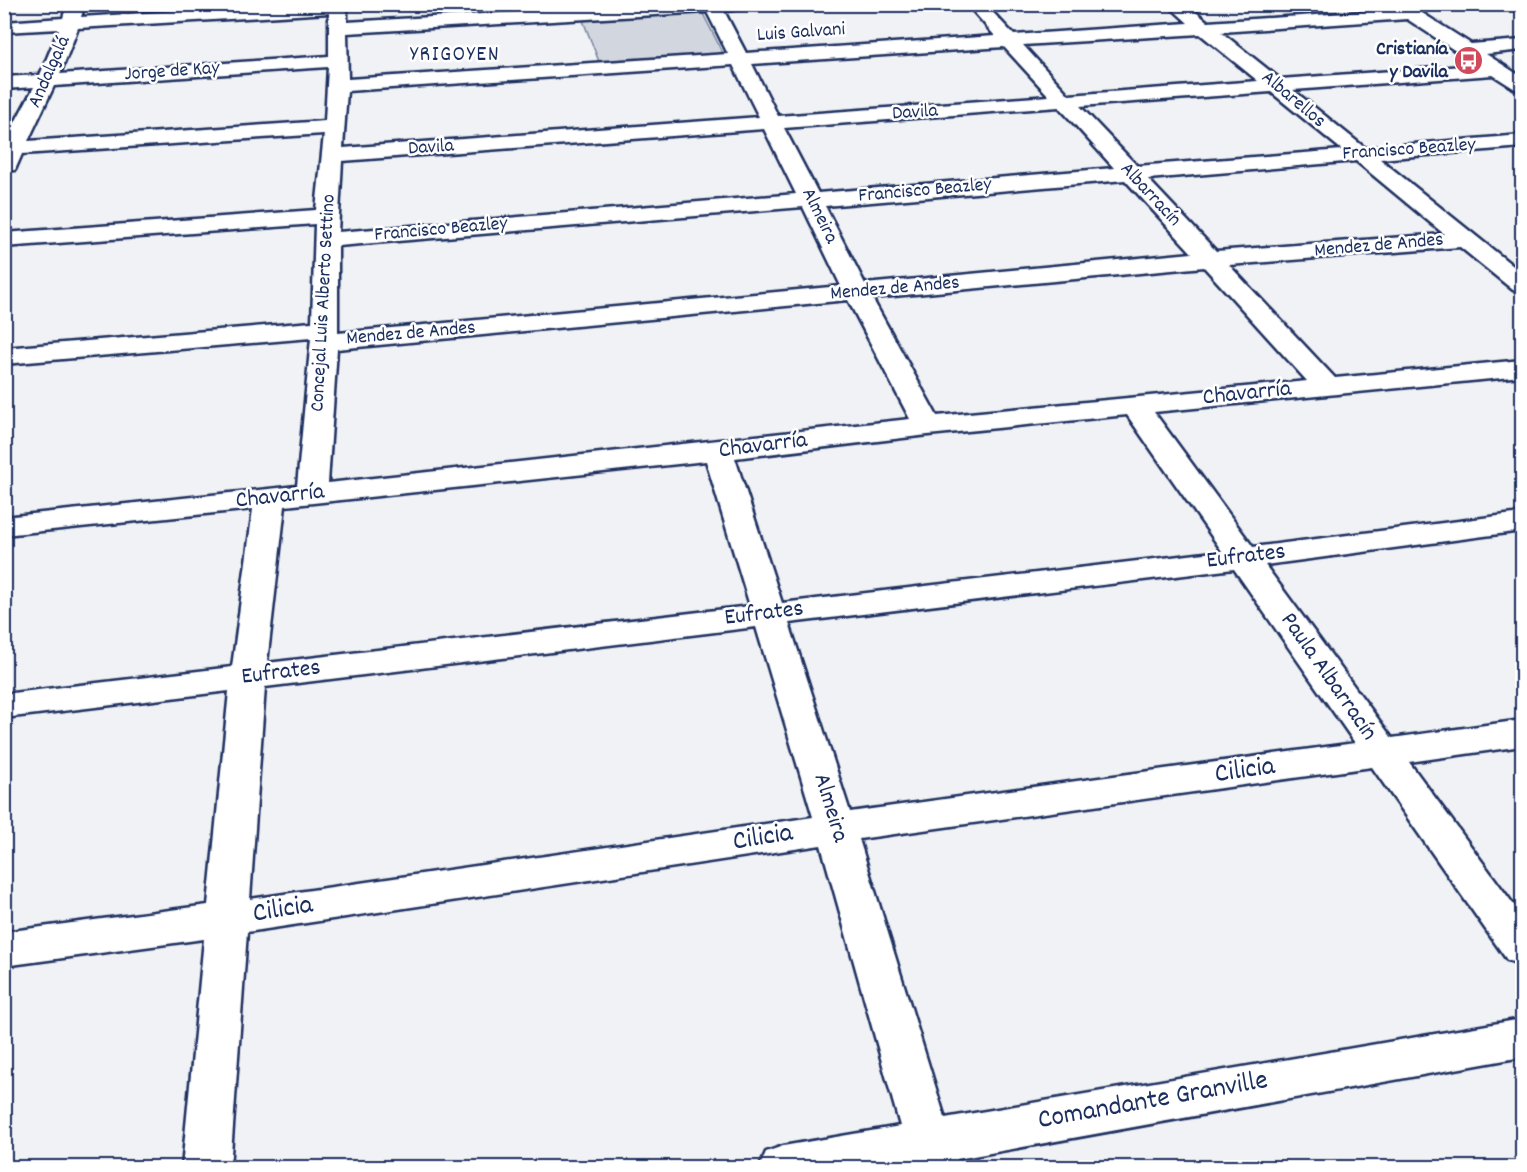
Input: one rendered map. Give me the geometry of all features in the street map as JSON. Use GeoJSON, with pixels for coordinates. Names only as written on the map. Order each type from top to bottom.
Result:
{"type":"FeatureCollection","features":[{"type":"Feature","properties":{"kind":"street"},"geometry":{"type":"LineString","coordinates":[[4,27],[74,14],[338,13],[736,4]]}},
{"type":"Feature","properties":{"kind":"street","name":"Albarracín"},"geometry":{"type":"LineString","coordinates":[[975,4],[1326,386]]}},
{"type":"Feature","properties":{"kind":"street","name":"Albarellos"},"geometry":{"type":"LineString","coordinates":[[1175,4],[1522,285]]}},
{"type":"Feature","properties":{"kind":"street","name":"Almeira"},"geometry":{"type":"LineString","coordinates":[[712,5],[857,293],[928,426]]}},
{"type":"Feature","properties":{"kind":"street"},"geometry":{"type":"LineString","coordinates":[[1403,9],[1522,85]]}},
{"type":"Feature","properties":{"kind":"street","name":"Luis Galvani"},"geometry":{"type":"LineString","coordinates":[[338,86],[1204,28],[1403,9]]}},
{"type":"Feature","properties":{"kind":"street","name":"Concejal Luis Alberto Settino"},"geometry":{"type":"LineString","coordinates":[[312,494],[324,335],[327,228],[338,86],[338,13]]}},
{"type":"Feature","properties":{"kind":"street","name":"Andalgalá"},"geometry":{"type":"LineString","coordinates":[[4,170],[9,149],[48,80],[74,14]]}},
{"type":"Feature","properties":{"kind":"street"},"geometry":{"type":"LineString","coordinates":[[1469,50],[1522,45]]}},
{"type":"Feature","properties":{"kind":"street","name":"Jorge de Kay"},"geometry":{"type":"LineString","coordinates":[[4,83],[339,61]]}},
{"type":"Feature","properties":{"kind":"street","name":"Davila"},"geometry":{"type":"LineString","coordinates":[[333,155],[1498,69]]}},
{"type":"Feature","properties":{"kind":"street"},"geometry":{"type":"LineString","coordinates":[[9,149],[334,127]]}},
{"type":"Feature","properties":{"kind":"street","name":"Francisco Beazley"},"geometry":{"type":"LineString","coordinates":[[4,240],[327,228],[812,200],[1522,141]]}},
{"type":"Feature","properties":{"kind":"street","name":"Mendez de Andes"},"geometry":{"type":"LineString","coordinates":[[4,356],[324,335],[857,293],[1209,259],[1466,238]]}},
{"type":"Feature","properties":{"kind":"street","name":"Chavarría"},"geometry":{"type":"LineString","coordinates":[[4,526],[718,451],[928,426],[1521,369]]}},
{"type":"Feature","properties":{"kind":"street","name":"Paula Albarracín"},"geometry":{"type":"LineString","coordinates":[[1134,405],[1245,558],[1381,754],[1522,948]]}},
{"type":"Feature","properties":{"kind":"street","name":"Almeira"},"geometry":{"type":"LineString","coordinates":[[718,451],[836,828],[932,1154]]}},
{"type":"Feature","properties":{"kind":"street"},"geometry":{"type":"LineString","coordinates":[[206,1167],[248,677],[270,499]]}},
{"type":"Feature","properties":{"kind":"street","name":"Eufrates"},"geometry":{"type":"LineString","coordinates":[[4,706],[1245,558],[1522,522]]}},
{"type":"Feature","properties":{"kind":"street","name":"Cilicia"},"geometry":{"type":"LineString","coordinates":[[4,949],[228,919],[836,828],[1522,733]]}},
{"type":"Feature","properties":{"kind":"street","name":"Comandante Granville"},"geometry":{"type":"LineString","coordinates":[[783,1167],[932,1154],[1522,1038]]}},
{"type":"Feature","properties":{"kind":"shaded area"},"geometry":{"type":"Polygon","coordinates":[[[701,10],[724,55],[600,64],[582,18],[701,10]]]}},
{"type":"Feature","properties":{"kind":"place","name":"Cristianía y Davila"},"geometry":{"type":"Point","coordinates":[1469,61]}},
{"type":"Feature","properties":{"kind":"district","name":"YRIGOYEN"},"geometry":{"type":"Point","coordinates":[455,55]}}]}
